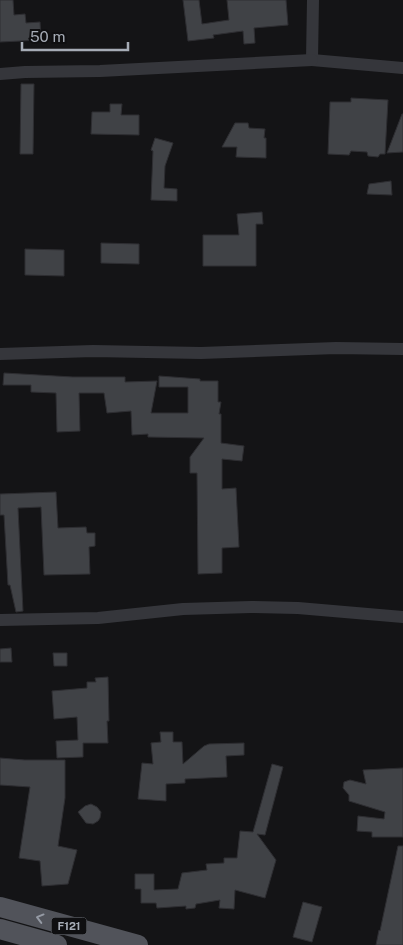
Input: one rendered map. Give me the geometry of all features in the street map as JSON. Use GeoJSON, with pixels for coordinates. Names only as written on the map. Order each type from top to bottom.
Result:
{"type":"FeatureCollection","features":[{"type":"Feature","properties":{"kind":"main road","name":"F121"},"geometry":{"type":"LineString","coordinates":[[0,907],[138,945]]}},
{"type":"Feature","properties":{"kind":"main road","name":"F121"},"geometry":{"type":"LineString","coordinates":[[0,930],[57,945]]}},
{"type":"Feature","properties":{"kind":"street"},"geometry":{"type":"LineString","coordinates":[[312,60],[313,0]]}},
{"type":"Feature","properties":{"kind":"street"},"geometry":{"type":"LineString","coordinates":[[0,74],[312,60],[403,68]]}},
{"type":"Feature","properties":{"kind":"street"},"geometry":{"type":"LineString","coordinates":[[0,354],[93,351],[201,352],[336,348],[403,349]]}},
{"type":"Feature","properties":{"kind":"street"},"geometry":{"type":"LineString","coordinates":[[0,620],[98,618],[183,609],[251,607],[298,608],[403,616]]}},
{"type":"Feature","properties":{"kind":"building"},"geometry":{"type":"Polygon","coordinates":[[[0,0],[13,0],[14,15],[25,14],[26,23],[40,22],[41,40],[0,42],[0,0]]]}},
{"type":"Feature","properties":{"kind":"building"},"geometry":{"type":"Polygon","coordinates":[[[183,0],[199,0],[202,24],[229,20],[227,0],[286,0],[288,25],[254,28],[255,43],[244,44],[243,31],[213,35],[214,38],[188,41],[183,0]]]}},
{"type":"Feature","properties":{"kind":"building"},"geometry":{"type":"Polygon","coordinates":[[[21,84],[34,84],[33,154],[20,154],[21,84]]]}},
{"type":"Feature","properties":{"kind":"building"},"geometry":{"type":"Polygon","coordinates":[[[351,98],[388,100],[385,154],[380,154],[378,157],[368,156],[367,152],[351,151],[349,155],[328,154],[330,102],[351,102],[351,98]]]}},
{"type":"Feature","properties":{"kind":"building"},"geometry":{"type":"Polygon","coordinates":[[[110,104],[122,104],[121,115],[139,115],[139,135],[91,134],[92,112],[110,112],[110,104]]]}},
{"type":"Feature","properties":{"kind":"building"},"geometry":{"type":"Polygon","coordinates":[[[402,114],[403,152],[387,153],[402,114]]]}},
{"type":"Feature","properties":{"kind":"building"},"geometry":{"type":"Polygon","coordinates":[[[235,123],[248,123],[249,128],[265,129],[266,158],[236,157],[237,147],[222,147],[235,123]]]}},
{"type":"Feature","properties":{"kind":"building"},"geometry":{"type":"Polygon","coordinates":[[[155,138],[173,143],[165,166],[164,188],[177,189],[177,201],[151,200],[153,151],[151,150],[155,138]]]}},
{"type":"Feature","properties":{"kind":"building"},"geometry":{"type":"Polygon","coordinates":[[[391,181],[392,195],[367,194],[369,184],[391,181]]]}},
{"type":"Feature","properties":{"kind":"building"},"geometry":{"type":"Polygon","coordinates":[[[262,212],[263,224],[256,224],[256,266],[203,266],[203,235],[239,235],[237,214],[262,212]]]}},
{"type":"Feature","properties":{"kind":"building"},"geometry":{"type":"Polygon","coordinates":[[[101,243],[139,244],[139,264],[101,263],[101,243]]]}},
{"type":"Feature","properties":{"kind":"building"},"geometry":{"type":"Polygon","coordinates":[[[25,249],[64,250],[64,276],[25,275],[25,249]]]}},
{"type":"Feature","properties":{"kind":"building"},"geometry":{"type":"Polygon","coordinates":[[[4,373],[73,377],[125,377],[125,382],[157,381],[151,413],[188,413],[188,387],[159,387],[159,376],[200,379],[200,381],[218,381],[218,402],[221,402],[219,414],[221,414],[221,443],[244,446],[242,461],[222,459],[222,489],[236,488],[239,547],[222,548],[222,573],[198,574],[197,473],[190,473],[190,457],[204,438],[148,437],[148,434],[132,435],[131,411],[107,413],[104,393],[79,393],[80,431],[57,432],[56,393],[31,392],[31,385],[3,385],[4,373]]]}},
{"type":"Feature","properties":{"kind":"building"},"geometry":{"type":"Polygon","coordinates":[[[56,492],[58,528],[86,527],[87,533],[95,533],[95,546],[89,547],[90,574],[44,575],[41,507],[18,508],[23,611],[16,612],[10,585],[8,585],[4,515],[0,515],[0,494],[56,492]]]}},
{"type":"Feature","properties":{"kind":"building"},"geometry":{"type":"Polygon","coordinates":[[[11,648],[12,662],[0,662],[0,649],[11,648]]]}},
{"type":"Feature","properties":{"kind":"building"},"geometry":{"type":"Polygon","coordinates":[[[53,653],[67,653],[67,666],[54,666],[53,653]]]}},
{"type":"Feature","properties":{"kind":"building"},"geometry":{"type":"Polygon","coordinates":[[[108,677],[108,743],[83,743],[83,757],[57,758],[56,741],[78,740],[77,717],[54,719],[52,691],[87,688],[87,682],[96,682],[95,678],[108,677]]]}},
{"type":"Feature","properties":{"kind":"building"},"geometry":{"type":"Polygon","coordinates":[[[160,732],[173,732],[173,742],[182,742],[183,764],[209,744],[244,743],[244,755],[226,756],[227,777],[185,779],[185,783],[166,784],[166,801],[138,799],[142,763],[153,764],[151,743],[161,742],[160,732]]]}},
{"type":"Feature","properties":{"kind":"building"},"geometry":{"type":"Polygon","coordinates":[[[0,758],[65,760],[65,798],[58,846],[77,850],[68,884],[42,886],[40,861],[19,858],[30,787],[0,785],[0,758]]]}},
{"type":"Feature","properties":{"kind":"building"},"geometry":{"type":"Polygon","coordinates":[[[272,764],[283,767],[265,835],[257,834],[276,860],[265,898],[235,890],[234,909],[219,908],[220,900],[196,904],[195,908],[186,909],[186,906],[157,908],[156,903],[141,903],[141,889],[135,889],[135,874],[154,874],[154,890],[178,889],[182,873],[207,870],[206,864],[224,863],[224,858],[237,858],[240,831],[253,832],[272,764]]]}},
{"type":"Feature","properties":{"kind":"building"},"geometry":{"type":"Polygon","coordinates":[[[403,768],[403,837],[372,837],[372,832],[357,831],[358,816],[384,819],[385,812],[349,801],[349,795],[343,788],[344,782],[350,780],[366,784],[363,770],[403,768]]]}},
{"type":"Feature","properties":{"kind":"building"},"geometry":{"type":"Polygon","coordinates":[[[91,804],[101,812],[98,821],[93,824],[86,823],[78,812],[91,804]]]}},
{"type":"Feature","properties":{"kind":"building"},"geometry":{"type":"Polygon","coordinates":[[[398,846],[403,846],[403,945],[376,945],[380,931],[398,846]]]}},
{"type":"Feature","properties":{"kind":"building"},"geometry":{"type":"Polygon","coordinates":[[[303,902],[322,907],[312,942],[293,937],[303,902]]]}}]}
